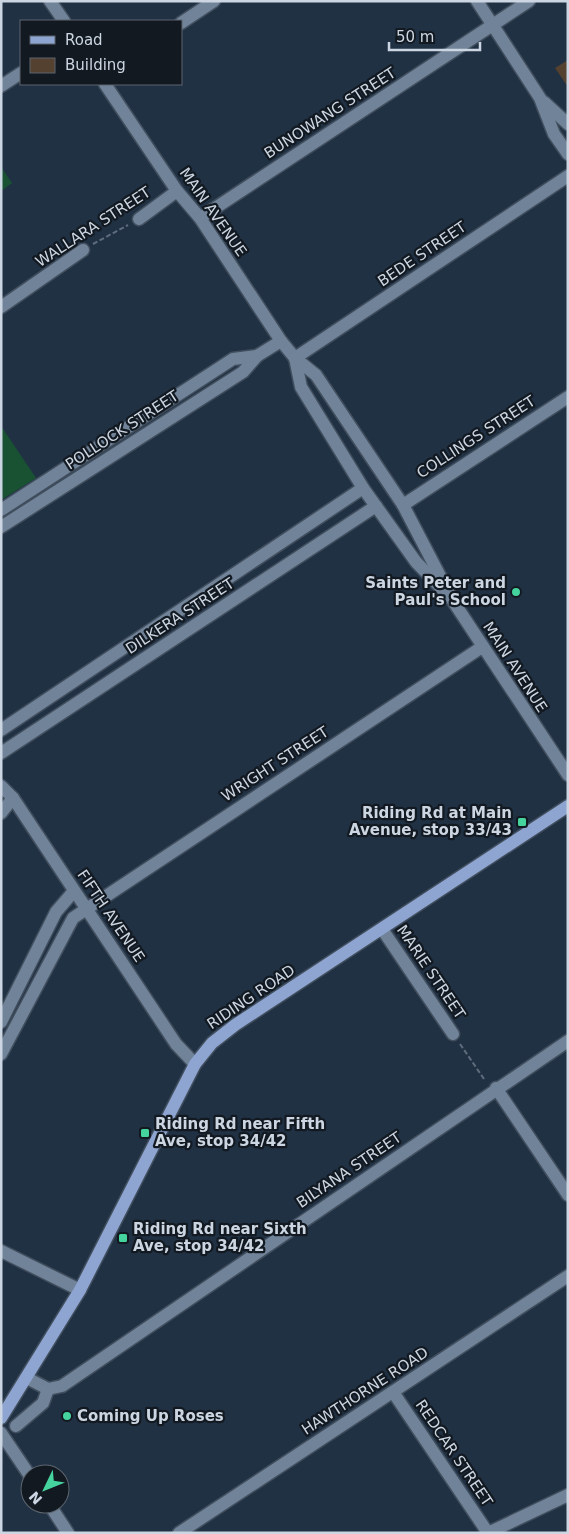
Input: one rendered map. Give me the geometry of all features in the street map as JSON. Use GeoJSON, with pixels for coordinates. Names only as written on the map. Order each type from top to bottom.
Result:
{"type":"FeatureCollection","features":[{"type":"Feature","properties":{"kind":"main road","name":"RIDING ROAD"},"geometry":{"type":"LineString","coordinates":[[1,1418],[80,1290],[195,1064],[212,1043],[235,1025],[568,806]]}},
{"type":"Feature","properties":{"kind":"street"},"geometry":{"type":"LineString","coordinates":[[50,1],[63,20]]}},
{"type":"Feature","properties":{"kind":"street"},"geometry":{"type":"LineString","coordinates":[[182,22],[214,1]]}},
{"type":"Feature","properties":{"kind":"street"},"geometry":{"type":"LineString","coordinates":[[477,1],[540,98],[554,134],[568,154]]}},
{"type":"Feature","properties":{"kind":"street","name":"BUNOWANG STREET"},"geometry":{"type":"LineString","coordinates":[[200,218],[529,1]]}},
{"type":"Feature","properties":{"kind":"street"},"geometry":{"type":"LineString","coordinates":[[1,86],[20,74]]}},
{"type":"Feature","properties":{"kind":"street","name":"MAIN AVENUE"},"geometry":{"type":"LineString","coordinates":[[106,85],[177,191],[200,218],[281,341],[295,358],[316,375],[403,505],[453,601],[568,775]]}},
{"type":"Feature","properties":{"kind":"street"},"geometry":{"type":"LineString","coordinates":[[540,98],[568,124]]}},
{"type":"Feature","properties":{"kind":"street","name":"BEDE STREET"},"geometry":{"type":"LineString","coordinates":[[295,358],[568,176]]}},
{"type":"Feature","properties":{"kind":"street","name":"WALLARA STREET"},"geometry":{"type":"LineString","coordinates":[[139,219],[177,191]]}},
{"type":"Feature","properties":{"kind":"street","name":"WALLARA STREET"},"geometry":{"type":"LineString","coordinates":[[1,307],[83,250]]}},
{"type":"Feature","properties":{"kind":"street","name":"POLLOCK STREET"},"geometry":{"type":"LineString","coordinates":[[1,527],[243,372],[257,356],[281,341]]}},
{"type":"Feature","properties":{"kind":"street","name":"POLLOCK STREET"},"geometry":{"type":"LineString","coordinates":[[1,510],[233,359],[257,356]]}},
{"type":"Feature","properties":{"kind":"street","name":"MAIN AVENUE"},"geometry":{"type":"LineString","coordinates":[[295,358],[301,387],[364,488],[416,562],[453,601]]}},
{"type":"Feature","properties":{"kind":"street","name":"COLLINGS STREET"},"geometry":{"type":"LineString","coordinates":[[403,505],[568,397]]}},
{"type":"Feature","properties":{"kind":"street","name":"DILKERA STREET"},"geometry":{"type":"LineString","coordinates":[[1,730],[364,488]]}},
{"type":"Feature","properties":{"kind":"street","name":"DILKERA STREET"},"geometry":{"type":"LineString","coordinates":[[1,753],[376,506]]}},
{"type":"Feature","properties":{"kind":"street","name":"WRIGHT STREET"},"geometry":{"type":"LineString","coordinates":[[1,1054],[64,932],[73,918],[86,907],[482,647]]}},
{"type":"Feature","properties":{"kind":"street","name":"FIFTH AVENUE"},"geometry":{"type":"LineString","coordinates":[[1,786],[13,798],[176,1044],[195,1064]]}},
{"type":"Feature","properties":{"kind":"street"},"geometry":{"type":"LineString","coordinates":[[1,813],[13,798]]}},
{"type":"Feature","properties":{"kind":"street"},"geometry":{"type":"LineString","coordinates":[[1,1022],[56,912],[74,891]]}},
{"type":"Feature","properties":{"kind":"street","name":"MARIE STREET"},"geometry":{"type":"LineString","coordinates":[[382,929],[453,1034]]}},
{"type":"Feature","properties":{"kind":"street","name":"BILYANA STREET"},"geometry":{"type":"LineString","coordinates":[[48,1390],[62,1386],[496,1088],[568,1041]]}},
{"type":"Feature","properties":{"kind":"street"},"geometry":{"type":"LineString","coordinates":[[496,1088],[568,1195]]}},
{"type":"Feature","properties":{"kind":"street"},"geometry":{"type":"LineString","coordinates":[[1,1251],[80,1290]]}},
{"type":"Feature","properties":{"kind":"street","name":"HAWTHORNE ROAD"},"geometry":{"type":"LineString","coordinates":[[179,1533],[568,1276]]}},
{"type":"Feature","properties":{"kind":"street"},"geometry":{"type":"LineString","coordinates":[[16,1426],[43,1403],[48,1390],[27,1378]]}},
{"type":"Feature","properties":{"kind":"street","name":"REDCAR STREET"},"geometry":{"type":"LineString","coordinates":[[393,1392],[488,1533]]}},
{"type":"Feature","properties":{"kind":"street"},"geometry":{"type":"LineString","coordinates":[[1,1433],[22,1464]]}},
{"type":"Feature","properties":{"kind":"street"},"geometry":{"type":"LineString","coordinates":[[488,1533],[568,1495]]}},
{"type":"Feature","properties":{"kind":"street"},"geometry":{"type":"LineString","coordinates":[[55,1514],[68,1533]]}},
{"type":"Feature","properties":{"kind":"path","name":"WALLARA STREET"},"geometry":{"type":"LineString","coordinates":[[83,250],[139,219]]}},
{"type":"Feature","properties":{"kind":"path"},"geometry":{"type":"LineString","coordinates":[[453,1034],[484,1079]]}},
{"type":"Feature","properties":{"kind":"green space"},"geometry":{"type":"Polygon","coordinates":[[[1,167],[12,183],[1,191],[1,167]]]}},
{"type":"Feature","properties":{"kind":"green space"},"geometry":{"type":"Polygon","coordinates":[[[1,426],[36,478],[1,500],[1,426]]]}},
{"type":"Feature","properties":{"kind":"building"},"geometry":{"type":"Polygon","coordinates":[[[568,60],[568,87],[555,68],[568,60]]]}},
{"type":"Feature","properties":{"kind":"place","name":"Saints Peter and Paul's School"},"geometry":{"type":"Point","coordinates":[516,592]}},
{"type":"Feature","properties":{"kind":"place","name":"Riding Rd at Main Avenue, stop 33/43"},"geometry":{"type":"Point","coordinates":[522,822]}},
{"type":"Feature","properties":{"kind":"place","name":"Riding Rd near Fifth Ave, stop 34/42"},"geometry":{"type":"Point","coordinates":[145,1133]}},
{"type":"Feature","properties":{"kind":"place","name":"Riding Rd near Sixth Ave, stop 34/42"},"geometry":{"type":"Point","coordinates":[123,1238]}},
{"type":"Feature","properties":{"kind":"place","name":"Coming Up Roses"},"geometry":{"type":"Point","coordinates":[67,1416]}}]}
